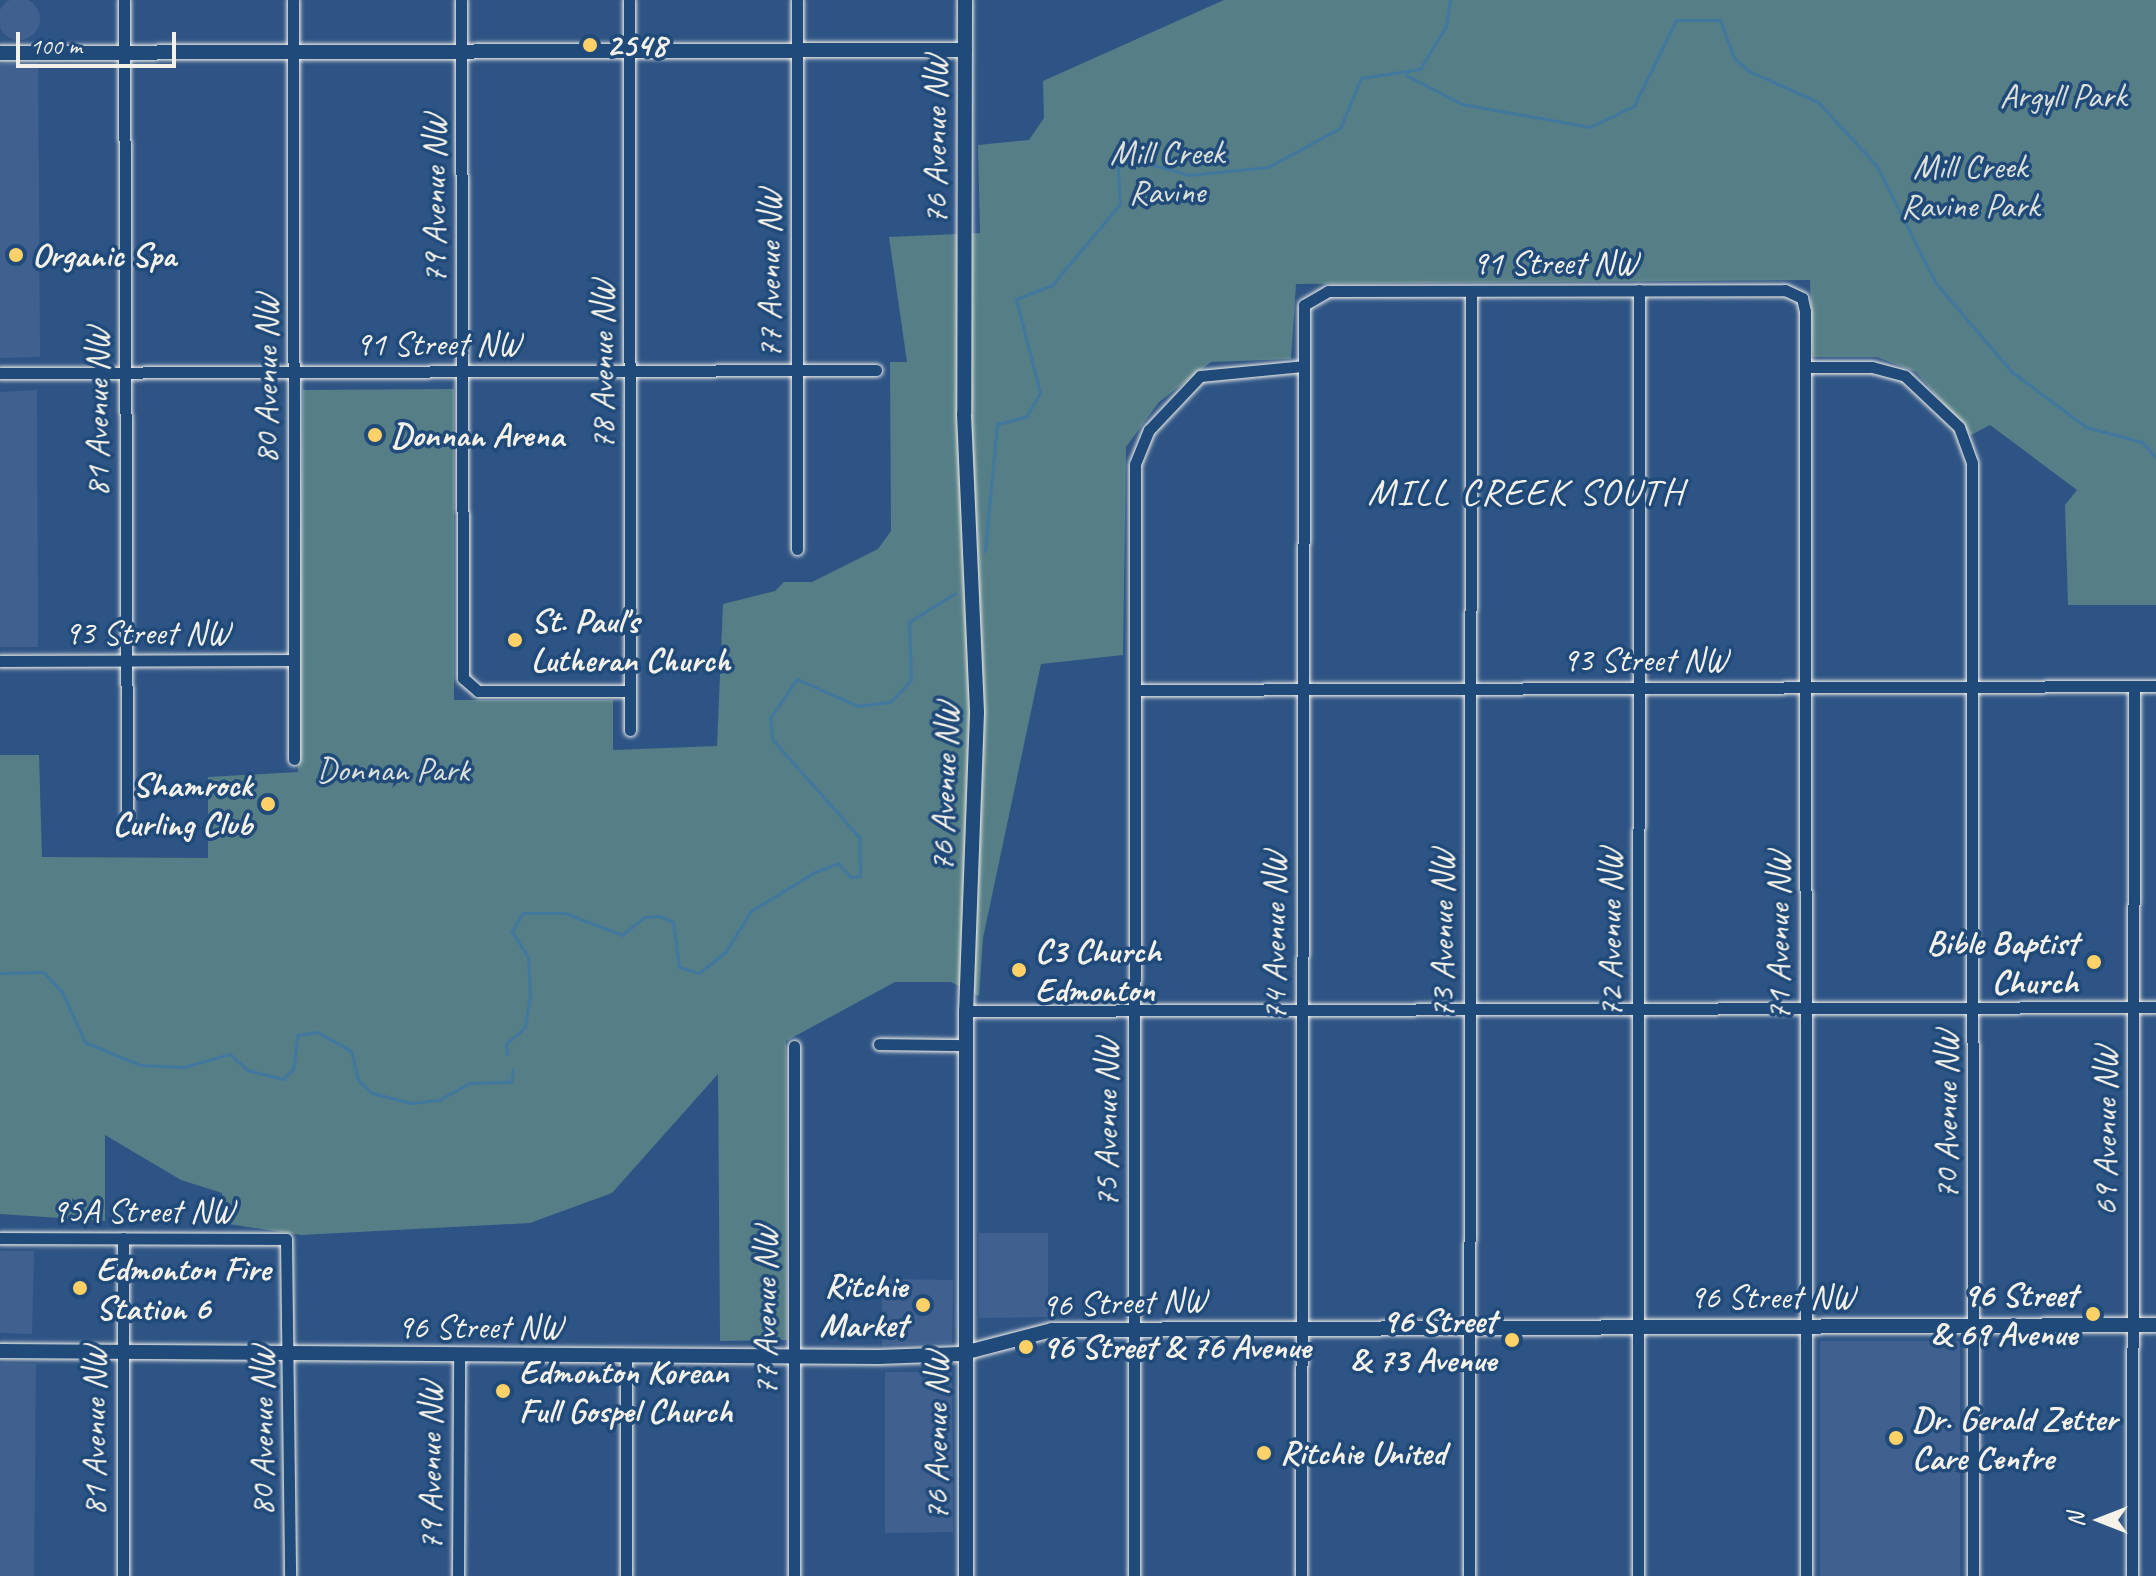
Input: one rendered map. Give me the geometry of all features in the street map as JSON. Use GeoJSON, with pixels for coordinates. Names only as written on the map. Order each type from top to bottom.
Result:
{"type":"FeatureCollection","features":[{"type":"Feature","properties":{"kind":"street","name":"81 Avenue NW"},"geometry":{"type":"LineString","coordinates":[[124,0],[127,825]]}},
{"type":"Feature","properties":{"kind":"street","name":"80 Avenue NW"},"geometry":{"type":"LineString","coordinates":[[293,0],[294,759]]}},
{"type":"Feature","properties":{"kind":"street","name":"79 Avenue NW"},"geometry":{"type":"LineString","coordinates":[[461,0],[466,685],[630,691]]}},
{"type":"Feature","properties":{"kind":"street","name":"78 Avenue NW"},"geometry":{"type":"LineString","coordinates":[[629,0],[630,730]]}},
{"type":"Feature","properties":{"kind":"street","name":"77 Avenue NW"},"geometry":{"type":"LineString","coordinates":[[797,0],[797,549]]}},
{"type":"Feature","properties":{"kind":"street","name":"76 Avenue NW"},"geometry":{"type":"LineString","coordinates":[[965,0],[964,414],[977,688],[966,1011],[966,1576]]}},
{"type":"Feature","properties":{"kind":"street"},"geometry":{"type":"LineString","coordinates":[[0,53],[965,50]]}},
{"type":"Feature","properties":{"kind":"street","name":"72 Avenue NW"},"geometry":{"type":"LineString","coordinates":[[1638,1576],[1639,290]]}},
{"type":"Feature","properties":{"kind":"street","name":"91 Street NW"},"geometry":{"type":"LineString","coordinates":[[1309,298],[1328,291],[1785,290],[1802,298]]}},
{"type":"Feature","properties":{"kind":"street","name":"73 Avenue NW"},"geometry":{"type":"LineString","coordinates":[[1469,1576],[1471,291]]}},
{"type":"Feature","properties":{"kind":"street","name":"74 Avenue NW"},"geometry":{"type":"LineString","coordinates":[[1301,1576],[1303,366],[1309,298]]}},
{"type":"Feature","properties":{"kind":"street","name":"71 Avenue NW"},"geometry":{"type":"LineString","coordinates":[[1802,298],[1806,367],[1806,1576]]}},
{"type":"Feature","properties":{"kind":"street","name":"75 Avenue NW"},"geometry":{"type":"LineString","coordinates":[[1134,1576],[1134,472],[1147,433],[1206,374],[1303,366]]}},
{"type":"Feature","properties":{"kind":"street","name":"70 Avenue NW"},"geometry":{"type":"LineString","coordinates":[[1806,367],[1884,368],[1919,386],[1963,433],[1972,463],[1973,1576]]}},
{"type":"Feature","properties":{"kind":"street","name":"91 Street NW"},"geometry":{"type":"LineString","coordinates":[[0,373],[876,370]]}},
{"type":"Feature","properties":{"kind":"street","name":"93 Street NW"},"geometry":{"type":"LineString","coordinates":[[0,661],[294,660]]}},
{"type":"Feature","properties":{"kind":"street","name":"93 Street NW"},"geometry":{"type":"LineString","coordinates":[[1135,690],[2156,686]]}},
{"type":"Feature","properties":{"kind":"street","name":"69 Avenue NW"},"geometry":{"type":"LineString","coordinates":[[2132,1576],[2134,687]]}},
{"type":"Feature","properties":{"kind":"street"},"geometry":{"type":"LineString","coordinates":[[966,1011],[2156,1007]]}},
{"type":"Feature","properties":{"kind":"street"},"geometry":{"type":"LineString","coordinates":[[879,1044],[966,1045]]}},
{"type":"Feature","properties":{"kind":"street","name":"77 Avenue NW"},"geometry":{"type":"LineString","coordinates":[[794,1046],[794,1576]]}},
{"type":"Feature","properties":{"kind":"street","name":"95A Street NW"},"geometry":{"type":"LineString","coordinates":[[0,1238],[286,1239]]}},
{"type":"Feature","properties":{"kind":"street","name":"81 Avenue NW"},"geometry":{"type":"LineString","coordinates":[[123,1238],[123,1576]]}},
{"type":"Feature","properties":{"kind":"street","name":"80 Avenue NW"},"geometry":{"type":"LineString","coordinates":[[286,1239],[290,1354],[290,1576]]}},
{"type":"Feature","properties":{"kind":"street","name":"96 Street NW"},"geometry":{"type":"LineString","coordinates":[[0,1351],[459,1357],[793,1357],[966,1353],[1043,1331],[2156,1325]]}},
{"type":"Feature","properties":{"kind":"street","name":"79 Avenue NW"},"geometry":{"type":"LineString","coordinates":[[458,1576],[459,1357]]}},
{"type":"Feature","properties":{"kind":"street"},"geometry":{"type":"LineString","coordinates":[[626,1357],[626,1576]]}},
{"type":"Feature","properties":{"kind":"shaded area"},"geometry":{"type":"Polygon","coordinates":[[[19,-2],[34,4],[40,19],[34,34],[19,40],[4,34],[-2,19],[4,4],[19,-2]]]}},
{"type":"Feature","properties":{"kind":"shaded area"},"geometry":{"type":"Polygon","coordinates":[[[38,63],[40,357],[0,358],[0,64],[38,63]]]}},
{"type":"Feature","properties":{"kind":"shaded area"},"geometry":{"type":"Polygon","coordinates":[[[37,390],[38,647],[0,647],[0,392],[37,390]]]}},
{"type":"Feature","properties":{"kind":"shaded area"},"geometry":{"type":"Polygon","coordinates":[[[979,1233],[1048,1233],[1048,1317],[979,1318],[979,1233]]]}},
{"type":"Feature","properties":{"kind":"shaded area"},"geometry":{"type":"Polygon","coordinates":[[[0,1251],[34,1251],[32,1334],[0,1333],[0,1251]]]}},
{"type":"Feature","properties":{"kind":"shaded area","name":"Ritchie Market"},"geometry":{"type":"Polygon","coordinates":[[[882,1279],[953,1280],[952,1343],[882,1345],[882,1279]]]}},
{"type":"Feature","properties":{"kind":"shaded area"},"geometry":{"type":"Polygon","coordinates":[[[1820,1341],[1960,1341],[1960,1576],[1820,1576],[1820,1341]]]}},
{"type":"Feature","properties":{"kind":"shaded area"},"geometry":{"type":"Polygon","coordinates":[[[0,1363],[36,1364],[34,1576],[0,1576],[0,1363]]]}},
{"type":"Feature","properties":{"kind":"shaded area"},"geometry":{"type":"Polygon","coordinates":[[[885,1372],[952,1372],[953,1532],[885,1533],[885,1372]]]}},
{"type":"Feature","properties":{"kind":"green space","name":"Mill Creek Ravine Park"},"geometry":{"type":"Polygon","coordinates":[[[1224,0],[2156,0],[2156,605],[2068,605],[2065,505],[2077,490],[1990,425],[1971,435],[1916,372],[1877,357],[1813,357],[1810,280],[1296,284],[1291,359],[1211,362],[1159,402],[1126,447],[1123,655],[1041,664],[983,938],[979,996],[951,982],[895,982],[786,1041],[787,1340],[720,1341],[718,1074],[612,1193],[530,1223],[301,1235],[222,1223],[222,1193],[181,1180],[105,1135],[105,1221],[0,1214],[0,755],[39,755],[42,857],[208,858],[208,777],[298,772],[303,390],[454,389],[454,700],[613,700],[613,750],[717,746],[723,604],[775,591],[784,582],[812,582],[878,549],[891,531],[890,362],[907,362],[889,237],[980,233],[978,145],[1029,140],[1044,118],[1043,81],[1224,0]]]}},
{"type":"Feature","properties":{"kind":"waterway"},"geometry":{"type":"LineString","coordinates":[[985,551],[997,424],[1026,417],[1040,393],[1016,299],[1052,285],[1120,204],[1117,155],[1189,175],[1268,167],[1340,128],[1361,78],[1420,69],[1446,26],[1450,0]]}},
{"type":"Feature","properties":{"kind":"waterway"},"geometry":{"type":"LineString","coordinates":[[1406,75],[1462,104],[1590,127],[1634,106],[1676,20],[1720,20],[1734,58],[1749,71],[1818,102],[1877,166],[1935,282],[2011,371],[2086,427],[2142,442],[2156,458]]}},
{"type":"Feature","properties":{"kind":"waterway"},"geometry":{"type":"LineString","coordinates":[[507,1054],[506,1044],[525,1027],[530,995],[528,957],[512,931],[523,913],[565,913],[622,935],[644,917],[660,916],[673,922],[679,967],[699,973],[726,951],[751,911],[815,872],[838,863],[850,877],[860,876],[859,837],[772,739],[770,718],[797,679],[858,706],[890,702],[911,680],[909,622],[955,593]]}},
{"type":"Feature","properties":{"kind":"waterway"},"geometry":{"type":"LineString","coordinates":[[0,973],[43,972],[62,992],[85,1042],[140,1065],[184,1067],[230,1054],[247,1070],[283,1079],[293,1069],[298,1035],[317,1032],[351,1051],[358,1080],[372,1093],[411,1103],[439,1100],[470,1083],[511,1082],[513,1069]]}},
{"type":"Feature","properties":{"kind":"place","name":"2548"},"geometry":{"type":"Point","coordinates":[590,45]}},
{"type":"Feature","properties":{"kind":"place","name":"Organic Spa"},"geometry":{"type":"Point","coordinates":[16,255]}},
{"type":"Feature","properties":{"kind":"place","name":"Donnan Arena"},"geometry":{"type":"Point","coordinates":[375,435]}},
{"type":"Feature","properties":{"kind":"place","name":"St. Paul's Lutheran Church"},"geometry":{"type":"Point","coordinates":[515,640]}},
{"type":"Feature","properties":{"kind":"place","name":"Shamrock Curling Club"},"geometry":{"type":"Point","coordinates":[268,804]}},
{"type":"Feature","properties":{"kind":"place","name":"Bible Baptist Church"},"geometry":{"type":"Point","coordinates":[2094,962]}},
{"type":"Feature","properties":{"kind":"place","name":"C3 Church Edmonton"},"geometry":{"type":"Point","coordinates":[1019,970]}},
{"type":"Feature","properties":{"kind":"place","name":"Edmonton Fire Station 6"},"geometry":{"type":"Point","coordinates":[80,1288]}},
{"type":"Feature","properties":{"kind":"place","name":"Ritchie Market"},"geometry":{"type":"Point","coordinates":[923,1305]}},
{"type":"Feature","properties":{"kind":"place","name":"96 Street & 69 Avenue"},"geometry":{"type":"Point","coordinates":[2093,1314]}},
{"type":"Feature","properties":{"kind":"place","name":"96 Street & 73 Avenue"},"geometry":{"type":"Point","coordinates":[1512,1340]}},
{"type":"Feature","properties":{"kind":"place","name":"96 Street & 76 Avenue"},"geometry":{"type":"Point","coordinates":[1026,1347]}},
{"type":"Feature","properties":{"kind":"place","name":"Edmonton Korean Full Gospel Church"},"geometry":{"type":"Point","coordinates":[503,1391]}},
{"type":"Feature","properties":{"kind":"place","name":"Dr. Gerald Zetter Care Centre"},"geometry":{"type":"Point","coordinates":[1896,1438]}},
{"type":"Feature","properties":{"kind":"place","name":"Ritchie United"},"geometry":{"type":"Point","coordinates":[1264,1453]}},
{"type":"Feature","properties":{"kind":"district","name":"MILL CREEK SOUTH"},"geometry":{"type":"Point","coordinates":[1526,492]}},
{"type":"Feature","properties":{"kind":"park label","name":"Argyll Park"},"geometry":{"type":"Point","coordinates":[2063,96]}},
{"type":"Feature","properties":{"kind":"park label","name":"Mill Creek Ravine"},"geometry":{"type":"Point","coordinates":[1167,172]}},
{"type":"Feature","properties":{"kind":"park label","name":"Donnan Park"},"geometry":{"type":"Point","coordinates":[393,770]}}]}
